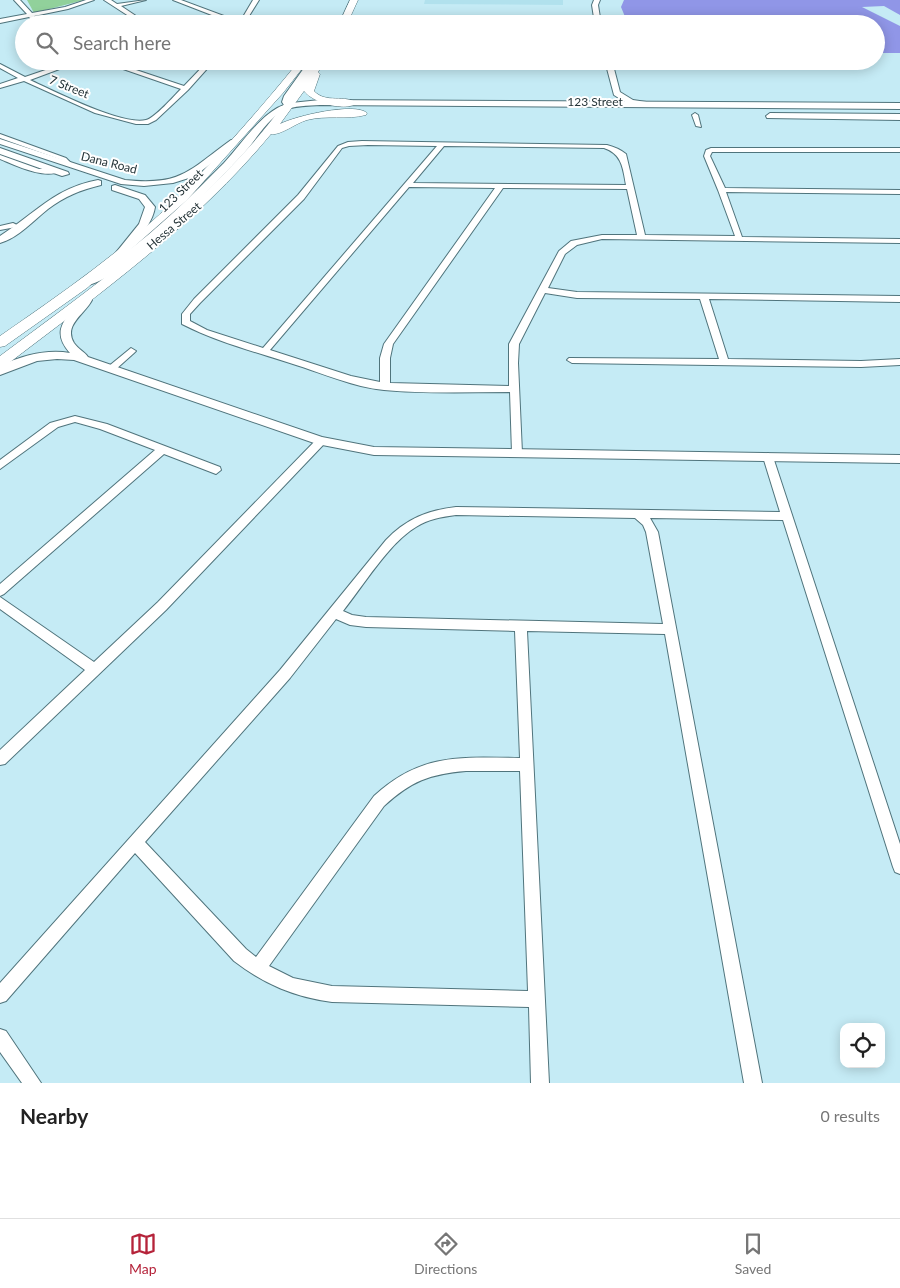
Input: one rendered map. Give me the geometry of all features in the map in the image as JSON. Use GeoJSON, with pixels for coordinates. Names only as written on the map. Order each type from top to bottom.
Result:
{"type":"FeatureCollection","features":[{"type":"Feature","properties":{"kind":"main road"},"geometry":{"type":"LineString","coordinates":[[347,15],[354,0]]}},
{"type":"Feature","properties":{"kind":"main road","name":"Hessa Street"},"geometry":{"type":"LineString","coordinates":[[0,343],[85,291],[120,255],[183,198],[296,70]]}},
{"type":"Feature","properties":{"kind":"main road","name":"Hessa Street"},"geometry":{"type":"LineString","coordinates":[[0,363],[85,291],[204,201],[257,147],[289,106],[313,70]]}},
{"type":"Feature","properties":{"kind":"main road"},"geometry":{"type":"LineString","coordinates":[[315,70],[310,86],[310,93],[328,101],[363,108]]}},
{"type":"Feature","properties":{"kind":"main road","name":"123 Street"},"geometry":{"type":"LineString","coordinates":[[85,291],[148,240],[189,203],[277,111],[289,106],[311,111],[363,108],[654,105],[900,107]]}},
{"type":"Feature","properties":{"kind":"main road"},"geometry":{"type":"LineString","coordinates":[[257,147],[282,126],[292,121],[318,114],[363,108]]}},
{"type":"Feature","properties":{"kind":"main road","name":"123 Street"},"geometry":{"type":"LineString","coordinates":[[363,108],[642,115]]}},
{"type":"Feature","properties":{"kind":"main road"},"geometry":{"type":"LineString","coordinates":[[691,115],[705,115]]}},
{"type":"Feature","properties":{"kind":"main road"},"geometry":{"type":"LineString","coordinates":[[764,116],[900,116]]}},
{"type":"Feature","properties":{"kind":"street"},"geometry":{"type":"LineString","coordinates":[[17,0],[29,15]]}},
{"type":"Feature","properties":{"kind":"street"},"geometry":{"type":"LineString","coordinates":[[34,15],[92,0],[100,4]]}},
{"type":"Feature","properties":{"kind":"street"},"geometry":{"type":"LineString","coordinates":[[107,0],[130,15]]}},
{"type":"Feature","properties":{"kind":"street"},"geometry":{"type":"LineString","coordinates":[[116,6],[144,0]]}},
{"type":"Feature","properties":{"kind":"street"},"geometry":{"type":"LineString","coordinates":[[176,0],[217,15]]}},
{"type":"Feature","properties":{"kind":"street"},"geometry":{"type":"LineString","coordinates":[[247,15],[256,0]]}},
{"type":"Feature","properties":{"kind":"street"},"geometry":{"type":"LineString","coordinates":[[596,15],[595,6],[597,0]]}},
{"type":"Feature","properties":{"kind":"street"},"geometry":{"type":"LineString","coordinates":[[0,21],[15,18]]}},
{"type":"Feature","properties":{"kind":"street","name":"7 Street"},"geometry":{"type":"LineString","coordinates":[[0,66],[22,79],[80,104],[133,122],[151,121],[186,89]]}},
{"type":"Feature","properties":{"kind":"street"},"geometry":{"type":"LineString","coordinates":[[0,86],[50,70]]}},
{"type":"Feature","properties":{"kind":"street"},"geometry":{"type":"LineString","coordinates":[[130,70],[186,89],[203,70]]}},
{"type":"Feature","properties":{"kind":"street"},"geometry":{"type":"LineString","coordinates":[[610,70],[615,91],[626,100],[654,105]]}},
{"type":"Feature","properties":{"kind":"street"},"geometry":{"type":"LineString","coordinates":[[581,106],[605,101],[614,95],[615,91]]}},
{"type":"Feature","properties":{"kind":"street"},"geometry":{"type":"LineString","coordinates":[[691,115],[699,126]]}},
{"type":"Feature","properties":{"kind":"street"},"geometry":{"type":"LineString","coordinates":[[0,136],[64,159],[69,173],[38,171],[0,158]]}},
{"type":"Feature","properties":{"kind":"street","name":"Dana Road"},"geometry":{"type":"LineString","coordinates":[[0,143],[34,153],[69,173],[124,182],[157,183],[180,178],[200,170],[234,142]]}},
{"type":"Feature","properties":{"kind":"street"},"geometry":{"type":"LineString","coordinates":[[514,389],[374,386],[184,327],[178,322],[181,314],[197,301],[306,190],[332,156],[343,146],[368,143],[591,146],[613,148],[619,151],[623,160],[642,237]]}},
{"type":"Feature","properties":{"kind":"street"},"geometry":{"type":"LineString","coordinates":[[430,157],[433,151],[432,144]]}},
{"type":"Feature","properties":{"kind":"street"},"geometry":{"type":"LineString","coordinates":[[264,352],[442,144]]}},
{"type":"Feature","properties":{"kind":"street"},"geometry":{"type":"LineString","coordinates":[[738,238],[722,190],[706,154],[711,150],[896,150],[900,159]]}},
{"type":"Feature","properties":{"kind":"street","name":"Dana Road"},"geometry":{"type":"LineString","coordinates":[[0,151],[142,197],[150,207],[148,220],[130,240],[120,255]]}},
{"type":"Feature","properties":{"kind":"street","name":"Dana Road"},"geometry":{"type":"LineString","coordinates":[[0,240],[66,186],[69,173]]}},
{"type":"Feature","properties":{"kind":"street","name":"Dana Road"},"geometry":{"type":"LineString","coordinates":[[0,233],[73,188],[98,183]]}},
{"type":"Feature","properties":{"kind":"street"},"geometry":{"type":"LineString","coordinates":[[409,183],[491,186],[630,187]]}},
{"type":"Feature","properties":{"kind":"street"},"geometry":{"type":"LineString","coordinates":[[490,202],[491,186]]}},
{"type":"Feature","properties":{"kind":"street"},"geometry":{"type":"LineString","coordinates":[[386,387],[384,365],[386,351],[393,338],[501,186]]}},
{"type":"Feature","properties":{"kind":"street"},"geometry":{"type":"LineString","coordinates":[[722,190],[900,192]]}},
{"type":"Feature","properties":{"kind":"street"},"geometry":{"type":"LineString","coordinates":[[0,228],[13,224]]}},
{"type":"Feature","properties":{"kind":"street"},"geometry":{"type":"LineString","coordinates":[[517,453],[514,344],[562,253],[574,243],[602,237],[900,240]]}},
{"type":"Feature","properties":{"kind":"street"},"geometry":{"type":"LineString","coordinates":[[85,291],[84,306],[69,320],[65,332],[70,348],[86,359]]}},
{"type":"Feature","properties":{"kind":"street"},"geometry":{"type":"LineString","coordinates":[[542,292],[577,295],[900,299]]}},
{"type":"Feature","properties":{"kind":"street"},"geometry":{"type":"LineString","coordinates":[[704,296],[725,363]]}},
{"type":"Feature","properties":{"kind":"street"},"geometry":{"type":"LineString","coordinates":[[112,368],[131,350]]}},
{"type":"Feature","properties":{"kind":"street"},"geometry":{"type":"LineString","coordinates":[[0,371],[21,361],[45,356],[67,355],[86,359],[321,441],[374,451],[900,459]]}},
{"type":"Feature","properties":{"kind":"street"},"geometry":{"type":"LineString","coordinates":[[572,360],[861,364],[900,362]]}},
{"type":"Feature","properties":{"kind":"street"},"geometry":{"type":"LineString","coordinates":[[374,386],[384,365]]}},
{"type":"Feature","properties":{"kind":"street"},"geometry":{"type":"LineString","coordinates":[[0,464],[54,425],[64,421],[80,420],[103,426],[216,470]]}},
{"type":"Feature","properties":{"kind":"street"},"geometry":{"type":"LineString","coordinates":[[0,759],[192,577],[321,441]]}},
{"type":"Feature","properties":{"kind":"street"},"geometry":{"type":"LineString","coordinates":[[0,590],[163,449]]}},
{"type":"Feature","properties":{"kind":"street"},"geometry":{"type":"LineString","coordinates":[[768,457],[900,867]]}},
{"type":"Feature","properties":{"kind":"street"},"geometry":{"type":"LineString","coordinates":[[0,995],[286,674],[397,535],[417,520],[430,515],[456,511],[786,516]]}},
{"type":"Feature","properties":{"kind":"street"},"geometry":{"type":"LineString","coordinates":[[638,514],[647,522],[652,532],[753,1083]]}},
{"type":"Feature","properties":{"kind":"street"},"geometry":{"type":"LineString","coordinates":[[652,532],[654,522],[660,514]]}},
{"type":"Feature","properties":{"kind":"street"},"geometry":{"type":"LineString","coordinates":[[0,602],[96,670]]}},
{"type":"Feature","properties":{"kind":"street"},"geometry":{"type":"LineString","coordinates":[[336,613],[350,620],[366,622],[670,629]]}},
{"type":"Feature","properties":{"kind":"street"},"geometry":{"type":"LineString","coordinates":[[521,626],[540,1083]]}},
{"type":"Feature","properties":{"kind":"street"},"geometry":{"type":"LineString","coordinates":[[257,969],[379,801],[396,784],[417,772],[440,765],[527,765]]}},
{"type":"Feature","properties":{"kind":"street"},"geometry":{"type":"LineString","coordinates":[[136,843],[240,955],[257,969],[280,982],[305,990],[332,994],[538,999]]}},
{"type":"Feature","properties":{"kind":"street"},"geometry":{"type":"LineString","coordinates":[[0,1037],[32,1083]]}},
{"type":"Feature","properties":{"kind":"shaded area"},"geometry":{"type":"Polygon","coordinates":[[[425,0],[563,0],[563,5],[424,4],[425,0]]]}},
{"type":"Feature","properties":{"kind":"green space"},"geometry":{"type":"Polygon","coordinates":[[[27,0],[84,0],[34,13],[27,0]]]}},
{"type":"Feature","properties":{"kind":"water"},"geometry":{"type":"Polygon","coordinates":[[[624,0],[900,0],[900,15],[884,6],[862,7],[878,15],[624,15],[621,7],[624,0]]]}},
{"type":"Feature","properties":{"kind":"water"},"geometry":{"type":"Polygon","coordinates":[[[885,18],[900,26],[900,53],[885,53],[885,18]]]}}]}
